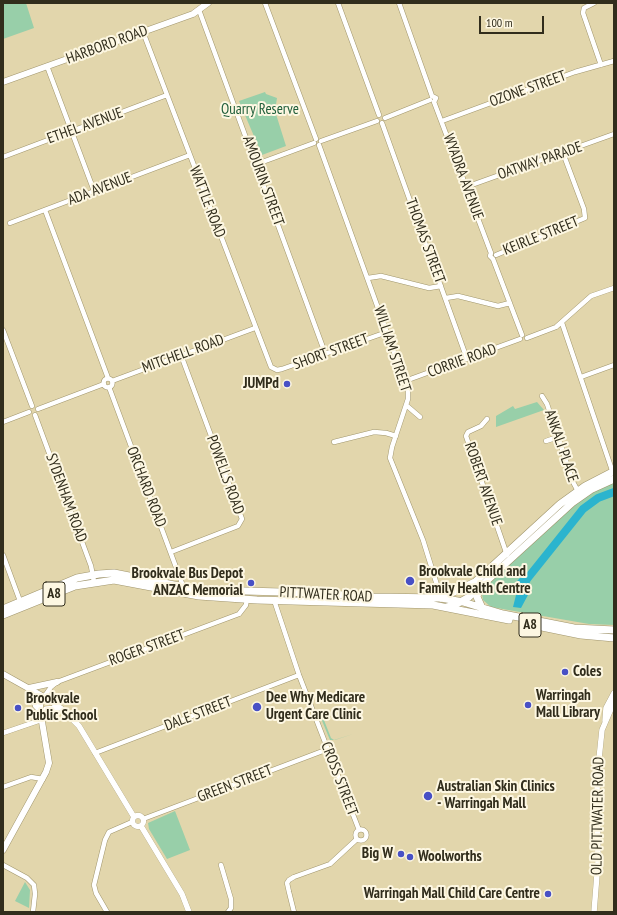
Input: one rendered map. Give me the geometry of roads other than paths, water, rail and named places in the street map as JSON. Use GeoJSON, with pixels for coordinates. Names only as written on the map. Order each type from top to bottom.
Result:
{"type":"FeatureCollection","features":[{"type":"Feature","properties":{"kind":"main road","name":"HARBORD ROAD"},"geometry":{"type":"LineString","coordinates":[[3,82],[144,32],[203,6]]}},
{"type":"Feature","properties":{"kind":"main road","name":"PITTWATER ROAD"},"geometry":{"type":"LineString","coordinates":[[463,602],[479,588],[560,504],[614,475]]}},
{"type":"Feature","properties":{"kind":"main road","name":"PITTWATER ROAD"},"geometry":{"type":"LineString","coordinates":[[3,609],[72,580],[123,574],[183,586],[237,591],[373,597],[441,598],[475,582],[508,557]]}},
{"type":"Feature","properties":{"kind":"main road","name":"PITTWATER ROAD"},"geometry":{"type":"LineString","coordinates":[[3,615],[94,578],[122,581],[191,594],[246,599],[447,607]]}},
{"type":"Feature","properties":{"kind":"main road"},"geometry":{"type":"LineString","coordinates":[[479,588],[477,597],[482,608]]}},
{"type":"Feature","properties":{"kind":"main road","name":"CROSS STREET"},"geometry":{"type":"LineString","coordinates":[[272,592],[274,600]]}},
{"type":"Feature","properties":{"kind":"main road","name":"A8"},"geometry":{"type":"LineString","coordinates":[[441,598],[463,602],[530,620],[574,628],[614,630]]}},
{"type":"Feature","properties":{"kind":"main road"},"geometry":{"type":"LineString","coordinates":[[447,607],[463,602]]}},
{"type":"Feature","properties":{"kind":"main road","name":"A8"},"geometry":{"type":"LineString","coordinates":[[447,607],[568,633],[614,638]]}},
{"type":"Feature","properties":{"kind":"main road"},"geometry":{"type":"LineString","coordinates":[[3,674],[44,697],[40,704],[40,710],[48,759],[48,768],[43,779],[3,850]]}},
{"type":"Feature","properties":{"kind":"main road"},"geometry":{"type":"LineString","coordinates":[[29,688],[57,682]]}},
{"type":"Feature","properties":{"kind":"main road"},"geometry":{"type":"LineString","coordinates":[[29,688],[36,706],[40,710]]}},
{"type":"Feature","properties":{"kind":"street","name":"WILLIAM STREET"},"geometry":{"type":"LineString","coordinates":[[265,3],[318,142],[405,381],[408,393],[406,405],[390,454],[391,461],[423,540],[441,598]]}},
{"type":"Feature","properties":{"kind":"street"},"geometry":{"type":"LineString","coordinates":[[338,3],[379,115],[377,121]]}},
{"type":"Feature","properties":{"kind":"street","name":"WYADRA AVENUE"},"geometry":{"type":"LineString","coordinates":[[399,3],[432,99],[442,121],[523,337]]}},
{"type":"Feature","properties":{"kind":"street"},"geometry":{"type":"LineString","coordinates":[[594,3],[584,8],[583,13],[601,65]]}},
{"type":"Feature","properties":{"kind":"street","name":"AMOURIN STREET"},"geometry":{"type":"LineString","coordinates":[[203,6],[257,164],[325,353]]}},
{"type":"Feature","properties":{"kind":"street","name":"WATTLE ROAD"},"geometry":{"type":"LineString","coordinates":[[144,32],[255,328],[270,364],[275,370]]}},
{"type":"Feature","properties":{"kind":"street","name":"OZONE STREET"},"geometry":{"type":"LineString","coordinates":[[442,121],[575,72],[614,61]]}},
{"type":"Feature","properties":{"kind":"street"},"geometry":{"type":"LineString","coordinates":[[47,66],[94,191]]}},
{"type":"Feature","properties":{"kind":"street","name":"ETHEL AVENUE"},"geometry":{"type":"LineString","coordinates":[[3,157],[71,130],[167,95]]}},
{"type":"Feature","properties":{"kind":"street"},"geometry":{"type":"LineString","coordinates":[[257,164],[377,121],[382,123],[385,118],[432,99]]}},
{"type":"Feature","properties":{"kind":"street"},"geometry":{"type":"LineString","coordinates":[[379,115],[385,118]]}},
{"type":"Feature","properties":{"kind":"street","name":"THOMAS STREET"},"geometry":{"type":"LineString","coordinates":[[382,123],[467,359]]}},
{"type":"Feature","properties":{"kind":"street","name":"OATWAY PARADE"},"geometry":{"type":"LineString","coordinates":[[466,186],[614,134]]}},
{"type":"Feature","properties":{"kind":"street","name":"KEIRLE STREET"},"geometry":{"type":"LineString","coordinates":[[493,255],[586,218],[563,153]]}},
{"type":"Feature","properties":{"kind":"street","name":"ADA AVENUE"},"geometry":{"type":"LineString","coordinates":[[10,223],[190,155]]}},
{"type":"Feature","properties":{"kind":"street"},"geometry":{"type":"LineString","coordinates":[[45,210],[112,385],[109,387],[104,384]]}},
{"type":"Feature","properties":{"kind":"street"},"geometry":{"type":"LineString","coordinates":[[368,278],[381,276],[429,288],[441,286]]}},
{"type":"Feature","properties":{"kind":"street","name":"CORRIE ROAD"},"geometry":{"type":"LineString","coordinates":[[405,381],[523,337],[556,327],[591,296],[614,288]]}},
{"type":"Feature","properties":{"kind":"street"},"geometry":{"type":"LineString","coordinates":[[446,298],[458,296],[498,306],[510,304]]}},
{"type":"Feature","properties":{"kind":"street"},"geometry":{"type":"LineString","coordinates":[[562,323],[614,475]]}},
{"type":"Feature","properties":{"kind":"street","name":"MITCHELL ROAD"},"geometry":{"type":"LineString","coordinates":[[110,380],[255,328]]}},
{"type":"Feature","properties":{"kind":"street"},"geometry":{"type":"LineString","coordinates":[[3,330],[32,406],[35,406],[38,409]]}},
{"type":"Feature","properties":{"kind":"street","name":"SHORT STREET"},"geometry":{"type":"LineString","coordinates":[[275,370],[282,369],[387,332]]}},
{"type":"Feature","properties":{"kind":"street","name":"POWELLS ROAD"},"geometry":{"type":"LineString","coordinates":[[171,552],[238,526],[242,519],[181,355]]}},
{"type":"Feature","properties":{"kind":"street"},"geometry":{"type":"LineString","coordinates":[[581,377],[614,365]]}},
{"type":"Feature","properties":{"kind":"street"},"geometry":{"type":"LineString","coordinates":[[29,412],[31,415],[35,415],[38,409],[104,384],[104,380],[110,380]]}},
{"type":"Feature","properties":{"kind":"street","name":"ORCHARD ROAD"},"geometry":{"type":"LineString","coordinates":[[109,387],[183,586]]}},
{"type":"Feature","properties":{"kind":"street","name":"ANKALI PLACE"},"geometry":{"type":"LineString","coordinates":[[542,396],[547,404],[579,493]]}},
{"type":"Feature","properties":{"kind":"street"},"geometry":{"type":"LineString","coordinates":[[406,405],[420,417]]}},
{"type":"Feature","properties":{"kind":"street"},"geometry":{"type":"LineString","coordinates":[[3,422],[29,412],[32,406]]}},
{"type":"Feature","properties":{"kind":"street","name":"SYDENHAM ROAD"},"geometry":{"type":"LineString","coordinates":[[35,415],[94,578]]}},
{"type":"Feature","properties":{"kind":"street","name":"ROBERT AVENUE"},"geometry":{"type":"LineString","coordinates":[[487,419],[481,426],[468,432],[466,436],[508,557]]}},
{"type":"Feature","properties":{"kind":"street"},"geometry":{"type":"LineString","coordinates":[[334,442],[374,432],[396,436]]}},
{"type":"Feature","properties":{"kind":"street"},"geometry":{"type":"LineString","coordinates":[[546,441],[558,437]]}},
{"type":"Feature","properties":{"kind":"street"},"geometry":{"type":"LineString","coordinates":[[3,555],[20,601]]}},
{"type":"Feature","properties":{"kind":"street","name":"ROGER STREET"},"geometry":{"type":"LineString","coordinates":[[44,697],[50,687],[57,682],[239,614],[246,605],[246,599]]}},
{"type":"Feature","properties":{"kind":"street","name":"CROSS STREET"},"geometry":{"type":"LineString","coordinates":[[274,600],[300,674],[359,830]]}},
{"type":"Feature","properties":{"kind":"street","name":"DALE STREET"},"geometry":{"type":"LineString","coordinates":[[95,753],[300,674]]}},
{"type":"Feature","properties":{"kind":"street","name":"OLD PITTWATER ROAD"},"geometry":{"type":"LineString","coordinates":[[605,721],[606,708],[614,693]]}},
{"type":"Feature","properties":{"kind":"street"},"geometry":{"type":"LineString","coordinates":[[44,697],[62,709],[78,726],[95,753],[135,826],[140,826],[182,894],[190,912]]}},
{"type":"Feature","properties":{"kind":"street","name":"OLD PITTWATER ROAD"},"geometry":{"type":"LineString","coordinates":[[594,912],[598,862],[597,778],[602,730],[614,702]]}},
{"type":"Feature","properties":{"kind":"street"},"geometry":{"type":"LineString","coordinates":[[3,733],[41,720],[46,709],[52,707],[62,709]]}},
{"type":"Feature","properties":{"kind":"street","name":"GREEN STREET"},"geometry":{"type":"LineString","coordinates":[[143,819],[328,749]]}},
{"type":"Feature","properties":{"kind":"street"},"geometry":{"type":"LineString","coordinates":[[3,787],[31,777],[43,779]]}},
{"type":"Feature","properties":{"kind":"street"},"geometry":{"type":"LineString","coordinates":[[107,912],[96,893],[94,885],[101,853],[108,834],[139,816],[143,819],[140,826]]}},
{"type":"Feature","properties":{"kind":"street"},"geometry":{"type":"LineString","coordinates":[[359,830],[365,831],[367,837],[362,841],[357,839],[356,834],[359,830]]}},
{"type":"Feature","properties":{"kind":"street"},"geometry":{"type":"LineString","coordinates":[[294,912],[287,883],[289,880],[294,876],[330,864],[357,839]]}},
{"type":"Feature","properties":{"kind":"street"},"geometry":{"type":"LineString","coordinates":[[3,865],[32,882],[35,891],[33,912]]}},
{"type":"Feature","properties":{"kind":"street"},"geometry":{"type":"LineString","coordinates":[[221,865],[231,899],[231,908],[228,912]]}},
{"type":"Feature","properties":{"kind":"water"},"geometry":{"type":"Polygon","coordinates":[[[520,578],[530,578],[525,589],[528,595],[521,608],[513,607],[517,591],[517,581],[520,578]]]}},
{"type":"Feature","properties":{"kind":"waterway"},"geometry":{"type":"LineString","coordinates":[[524,586],[527,579],[583,509],[598,498],[614,492]]}},
{"type":"Feature","properties":{"kind":"place","name":"JUMPd"},"geometry":{"type":"Point","coordinates":[287,384]}},
{"type":"Feature","properties":{"kind":"place","name":"Brookvale Child and Family Health Centre"},"geometry":{"type":"Point","coordinates":[410,581]}},
{"type":"Feature","properties":{"kind":"place","name":"Brookvale Bus Depot ANZAC Memorial"},"geometry":{"type":"Point","coordinates":[251,583]}},
{"type":"Feature","properties":{"kind":"place","name":"Coles"},"geometry":{"type":"Point","coordinates":[565,672]}},
{"type":"Feature","properties":{"kind":"place","name":"Warringah Mall Library"},"geometry":{"type":"Point","coordinates":[528,705]}},
{"type":"Feature","properties":{"kind":"place","name":"Dee Why Medicare Urgent Care Clinic"},"geometry":{"type":"Point","coordinates":[257,707]}},
{"type":"Feature","properties":{"kind":"place","name":"Brookvale Public School"},"geometry":{"type":"Point","coordinates":[18,708]}},
{"type":"Feature","properties":{"kind":"place","name":"Australian Skin Clinics - Warringah Mall"},"geometry":{"type":"Point","coordinates":[428,796]}},
{"type":"Feature","properties":{"kind":"place","name":"Big W"},"geometry":{"type":"Point","coordinates":[401,854]}},
{"type":"Feature","properties":{"kind":"place","name":"Woolworths"},"geometry":{"type":"Point","coordinates":[410,857]}},
{"type":"Feature","properties":{"kind":"place","name":"Warringah Mall Child Care Centre"},"geometry":{"type":"Point","coordinates":[548,894]}},
{"type":"Feature","properties":{"kind":"park label","name":"Quarry Reserve"},"geometry":{"type":"Point","coordinates":[260,110]}}]}
